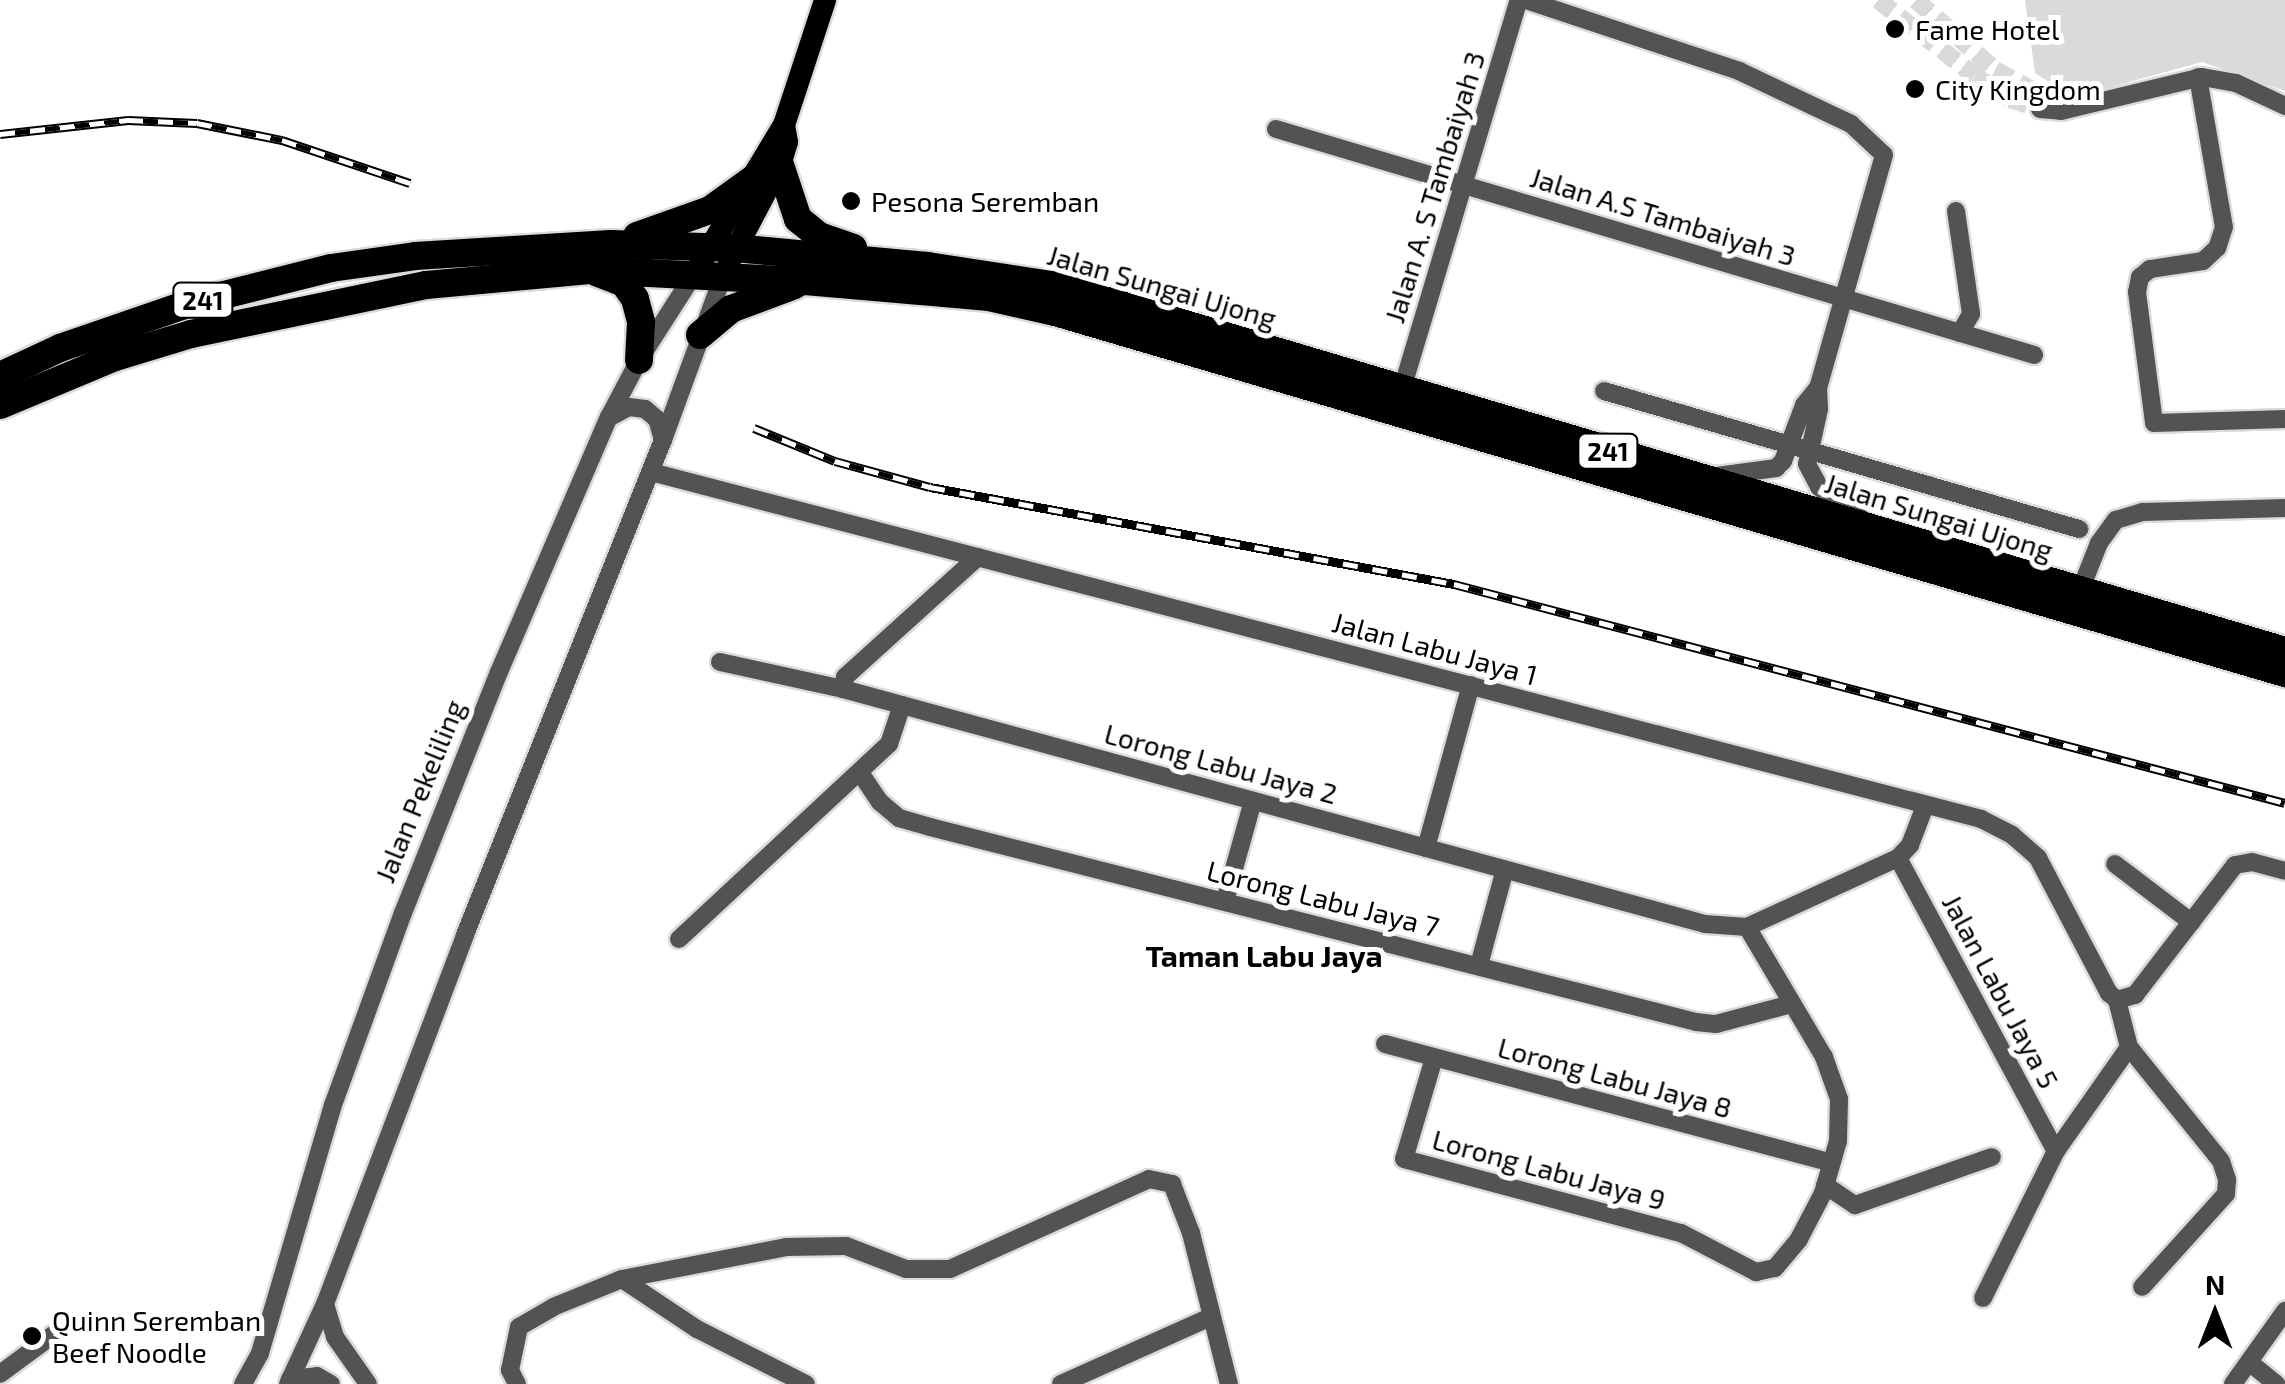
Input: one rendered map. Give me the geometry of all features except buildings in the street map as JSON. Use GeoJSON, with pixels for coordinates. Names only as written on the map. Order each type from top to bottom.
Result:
{"type":"FeatureCollection","features":[{"type":"Feature","properties":{"kind":"highway"},"geometry":{"type":"LineString","coordinates":[[780,165],[798,219],[820,236],[927,266]]}},
{"type":"Feature","properties":{"kind":"highway"},"geometry":{"type":"LineString","coordinates":[[612,244],[685,221],[753,178]]}},
{"type":"Feature","properties":{"kind":"highway","name":"Jalan Sungai Ujong"},"geometry":{"type":"LineString","coordinates":[[0,376],[60,348],[188,304],[330,268],[483,250],[612,244],[724,247],[927,266],[1058,286],[2285,651]]}},
{"type":"Feature","properties":{"kind":"highway"},"geometry":{"type":"LineString","coordinates":[[592,270],[624,282],[636,299],[639,360]]}},
{"type":"Feature","properties":{"kind":"highway","name":"Jalan Sungai Ujong"},"geometry":{"type":"LineString","coordinates":[[0,406],[115,357],[252,320],[426,285],[592,270],[806,281],[989,297],[1056,312],[2285,673]]}},
{"type":"Feature","properties":{"kind":"highway"},"geometry":{"type":"LineString","coordinates":[[700,334],[731,310],[806,281]]}},
{"type":"Feature","properties":{"kind":"main road"},"geometry":{"type":"LineString","coordinates":[[723,276],[724,247],[753,178],[784,125],[824,0]]}},
{"type":"Feature","properties":{"kind":"main road"},"geometry":{"type":"LineString","coordinates":[[724,247],[780,165],[788,142],[784,125]]}},
{"type":"Feature","properties":{"kind":"main road","name":"Jalan Pekeliling"},"geometry":{"type":"LineString","coordinates":[[694,274],[724,247]]}},
{"type":"Feature","properties":{"kind":"street"},"geometry":{"type":"LineString","coordinates":[[1522,0],[1739,71],[1852,124],[1884,155],[1818,388],[1819,409],[1808,453],[1810,476],[1819,487],[1878,532]]}},
{"type":"Feature","properties":{"kind":"street","name":"Jalan A. S Tambaiyah 3"},"geometry":{"type":"LineString","coordinates":[[1402,389],[1522,0]]}},
{"type":"Feature","properties":{"kind":"street"},"geometry":{"type":"LineString","coordinates":[[2042,103],[2076,107],[2198,77],[2236,84],[2285,106]]}},
{"type":"Feature","properties":{"kind":"street"},"geometry":{"type":"LineString","coordinates":[[2198,77],[2224,227],[2217,248],[2203,260],[2150,269],[2140,277],[2137,292],[2154,423],[2285,419]]}},
{"type":"Feature","properties":{"kind":"street","name":"Jalan A.S Tambaiyah 3"},"geometry":{"type":"LineString","coordinates":[[1276,128],[2034,355]]}},
{"type":"Feature","properties":{"kind":"street"},"geometry":{"type":"LineString","coordinates":[[1956,210],[1971,314],[1960,333]]}},
{"type":"Feature","properties":{"kind":"street","name":"Jalan Pekeliling"},"geometry":{"type":"LineString","coordinates":[[243,1384],[260,1353],[333,1105],[403,913],[553,539],[639,360],[694,274]]}},
{"type":"Feature","properties":{"kind":"street"},"geometry":{"type":"LineString","coordinates":[[289,1382],[325,1304],[464,935],[663,440],[723,276]]}},
{"type":"Feature","properties":{"kind":"street"},"geometry":{"type":"LineString","coordinates":[[1696,478],[1764,472],[1783,462],[1804,404],[1818,388]]}},
{"type":"Feature","properties":{"kind":"street"},"geometry":{"type":"LineString","coordinates":[[1604,391],[1789,448],[2078,529]]}},
{"type":"Feature","properties":{"kind":"street"},"geometry":{"type":"LineString","coordinates":[[609,417],[629,407],[645,410],[657,420],[663,440]]}},
{"type":"Feature","properties":{"kind":"street","name":"Jalan Labu Jaya 1"},"geometry":{"type":"LineString","coordinates":[[650,472],[1981,820],[2012,834],[2038,858],[2109,993],[2117,1000],[2129,1046]]}},
{"type":"Feature","properties":{"kind":"street"},"geometry":{"type":"LineString","coordinates":[[2080,592],[2100,543],[2116,520],[2143,512],[2285,508]]}},
{"type":"Feature","properties":{"kind":"street"},"geometry":{"type":"LineString","coordinates":[[843,689],[845,677],[978,556]]}},
{"type":"Feature","properties":{"kind":"street","name":"Lorong Labu Jaya 2"},"geometry":{"type":"LineString","coordinates":[[720,662],[843,689],[1705,924],[1747,927]]}},
{"type":"Feature","properties":{"kind":"street"},"geometry":{"type":"LineString","coordinates":[[1426,848],[1471,686]]}},
{"type":"Feature","properties":{"kind":"street"},"geometry":{"type":"LineString","coordinates":[[679,939],[861,774],[889,744],[902,705]]}},
{"type":"Feature","properties":{"kind":"street","name":"Lorong Labu Jaya 7"},"geometry":{"type":"LineString","coordinates":[[861,774],[880,802],[899,818],[1716,1024],[1791,1004]]}},
{"type":"Feature","properties":{"kind":"street"},"geometry":{"type":"LineString","coordinates":[[1225,902],[1253,800]]}},
{"type":"Feature","properties":{"kind":"street"},"geometry":{"type":"LineString","coordinates":[[1926,806],[1910,845],[1898,858],[1747,927],[1824,1057],[1839,1099],[1838,1140],[1825,1185],[1855,1206],[1992,1157]]}},
{"type":"Feature","properties":{"kind":"street","name":"Jalan Labu Jaya 5"},"geometry":{"type":"LineString","coordinates":[[1898,858],[2056,1150]]}},
{"type":"Feature","properties":{"kind":"street"},"geometry":{"type":"LineString","coordinates":[[2117,1000],[2135,994],[2235,865],[2252,862],[2285,871]]}},
{"type":"Feature","properties":{"kind":"street"},"geometry":{"type":"LineString","coordinates":[[2115,864],[2190,922]]}},
{"type":"Feature","properties":{"kind":"street"},"geometry":{"type":"LineString","coordinates":[[1478,965],[1505,869]]}},
{"type":"Feature","properties":{"kind":"street","name":"Lorong Labu Jaya 8"},"geometry":{"type":"LineString","coordinates":[[1385,1044],[1831,1164]]}},
{"type":"Feature","properties":{"kind":"street"},"geometry":{"type":"LineString","coordinates":[[1983,1298],[2056,1150],[2129,1046],[2221,1160],[2228,1180],[2226,1194],[2142,1287]]}},
{"type":"Feature","properties":{"kind":"street","name":"Lorong Labu Jaya 9"},"geometry":{"type":"LineString","coordinates":[[1434,1058],[1404,1158],[1681,1233],[1756,1272],[1775,1268],[1799,1239],[1825,1185]]}},
{"type":"Feature","properties":{"kind":"street"},"geometry":{"type":"LineString","coordinates":[[517,1384],[510,1370],[519,1327],[553,1307],[622,1280],[786,1247],[846,1246],[906,1269],[950,1269],[1150,1179],[1172,1184],[1191,1233],[1229,1384]]}},
{"type":"Feature","properties":{"kind":"street"},"geometry":{"type":"LineString","coordinates":[[622,1280],[697,1329],[806,1384]]}},
{"type":"Feature","properties":{"kind":"street"},"geometry":{"type":"LineString","coordinates":[[325,1304],[335,1337],[368,1384]]}},
{"type":"Feature","properties":{"kind":"street"},"geometry":{"type":"LineString","coordinates":[[2233,1384],[2285,1311]]}},
{"type":"Feature","properties":{"kind":"street"},"geometry":{"type":"LineString","coordinates":[[1061,1384],[1211,1317]]}},
{"type":"Feature","properties":{"kind":"street"},"geometry":{"type":"LineString","coordinates":[[0,1374],[56,1332]]}},
{"type":"Feature","properties":{"kind":"street"},"geometry":{"type":"LineString","coordinates":[[2248,1362],[2276,1384]]}},
{"type":"Feature","properties":{"kind":"street"},"geometry":{"type":"LineString","coordinates":[[289,1382],[316,1376],[331,1384]]}},
{"type":"Feature","properties":{"kind":"shaded area"},"geometry":{"type":"Polygon","coordinates":[[[2025,0],[2285,0],[2285,91],[2202,62],[2100,90],[2052,84],[2035,73],[2025,0]]]}},
{"type":"Feature","properties":{"kind":"tunnel"},"geometry":{"type":"LineString","coordinates":[[1878,0],[1975,76],[2010,99],[2040,109]]}},
{"type":"Feature","properties":{"kind":"tunnel"},"geometry":{"type":"LineString","coordinates":[[1916,0],[1995,70],[2045,97]]}},
{"type":"Feature","properties":{"kind":"railway"},"geometry":{"type":"LineString","coordinates":[[0,134],[128,120],[197,123],[282,140],[410,183]]}},
{"type":"Feature","properties":{"kind":"railway"},"geometry":{"type":"LineString","coordinates":[[754,428],[835,461],[930,487],[1454,584],[2285,803]]}},
{"type":"Feature","properties":{"kind":"place","name":"Fame Hotel"},"geometry":{"type":"Point","coordinates":[1895,29]}},
{"type":"Feature","properties":{"kind":"place","name":"City Kingdom"},"geometry":{"type":"Point","coordinates":[1915,89]}},
{"type":"Feature","properties":{"kind":"place","name":"Pesona Seremban"},"geometry":{"type":"Point","coordinates":[851,201]}},
{"type":"Feature","properties":{"kind":"place","name":"Quinn Seremban Beef Noodle"},"geometry":{"type":"Point","coordinates":[32,1336]}},
{"type":"Feature","properties":{"kind":"district","name":"Taman Labu Jaya"},"geometry":{"type":"Point","coordinates":[1264,955]}}]}
